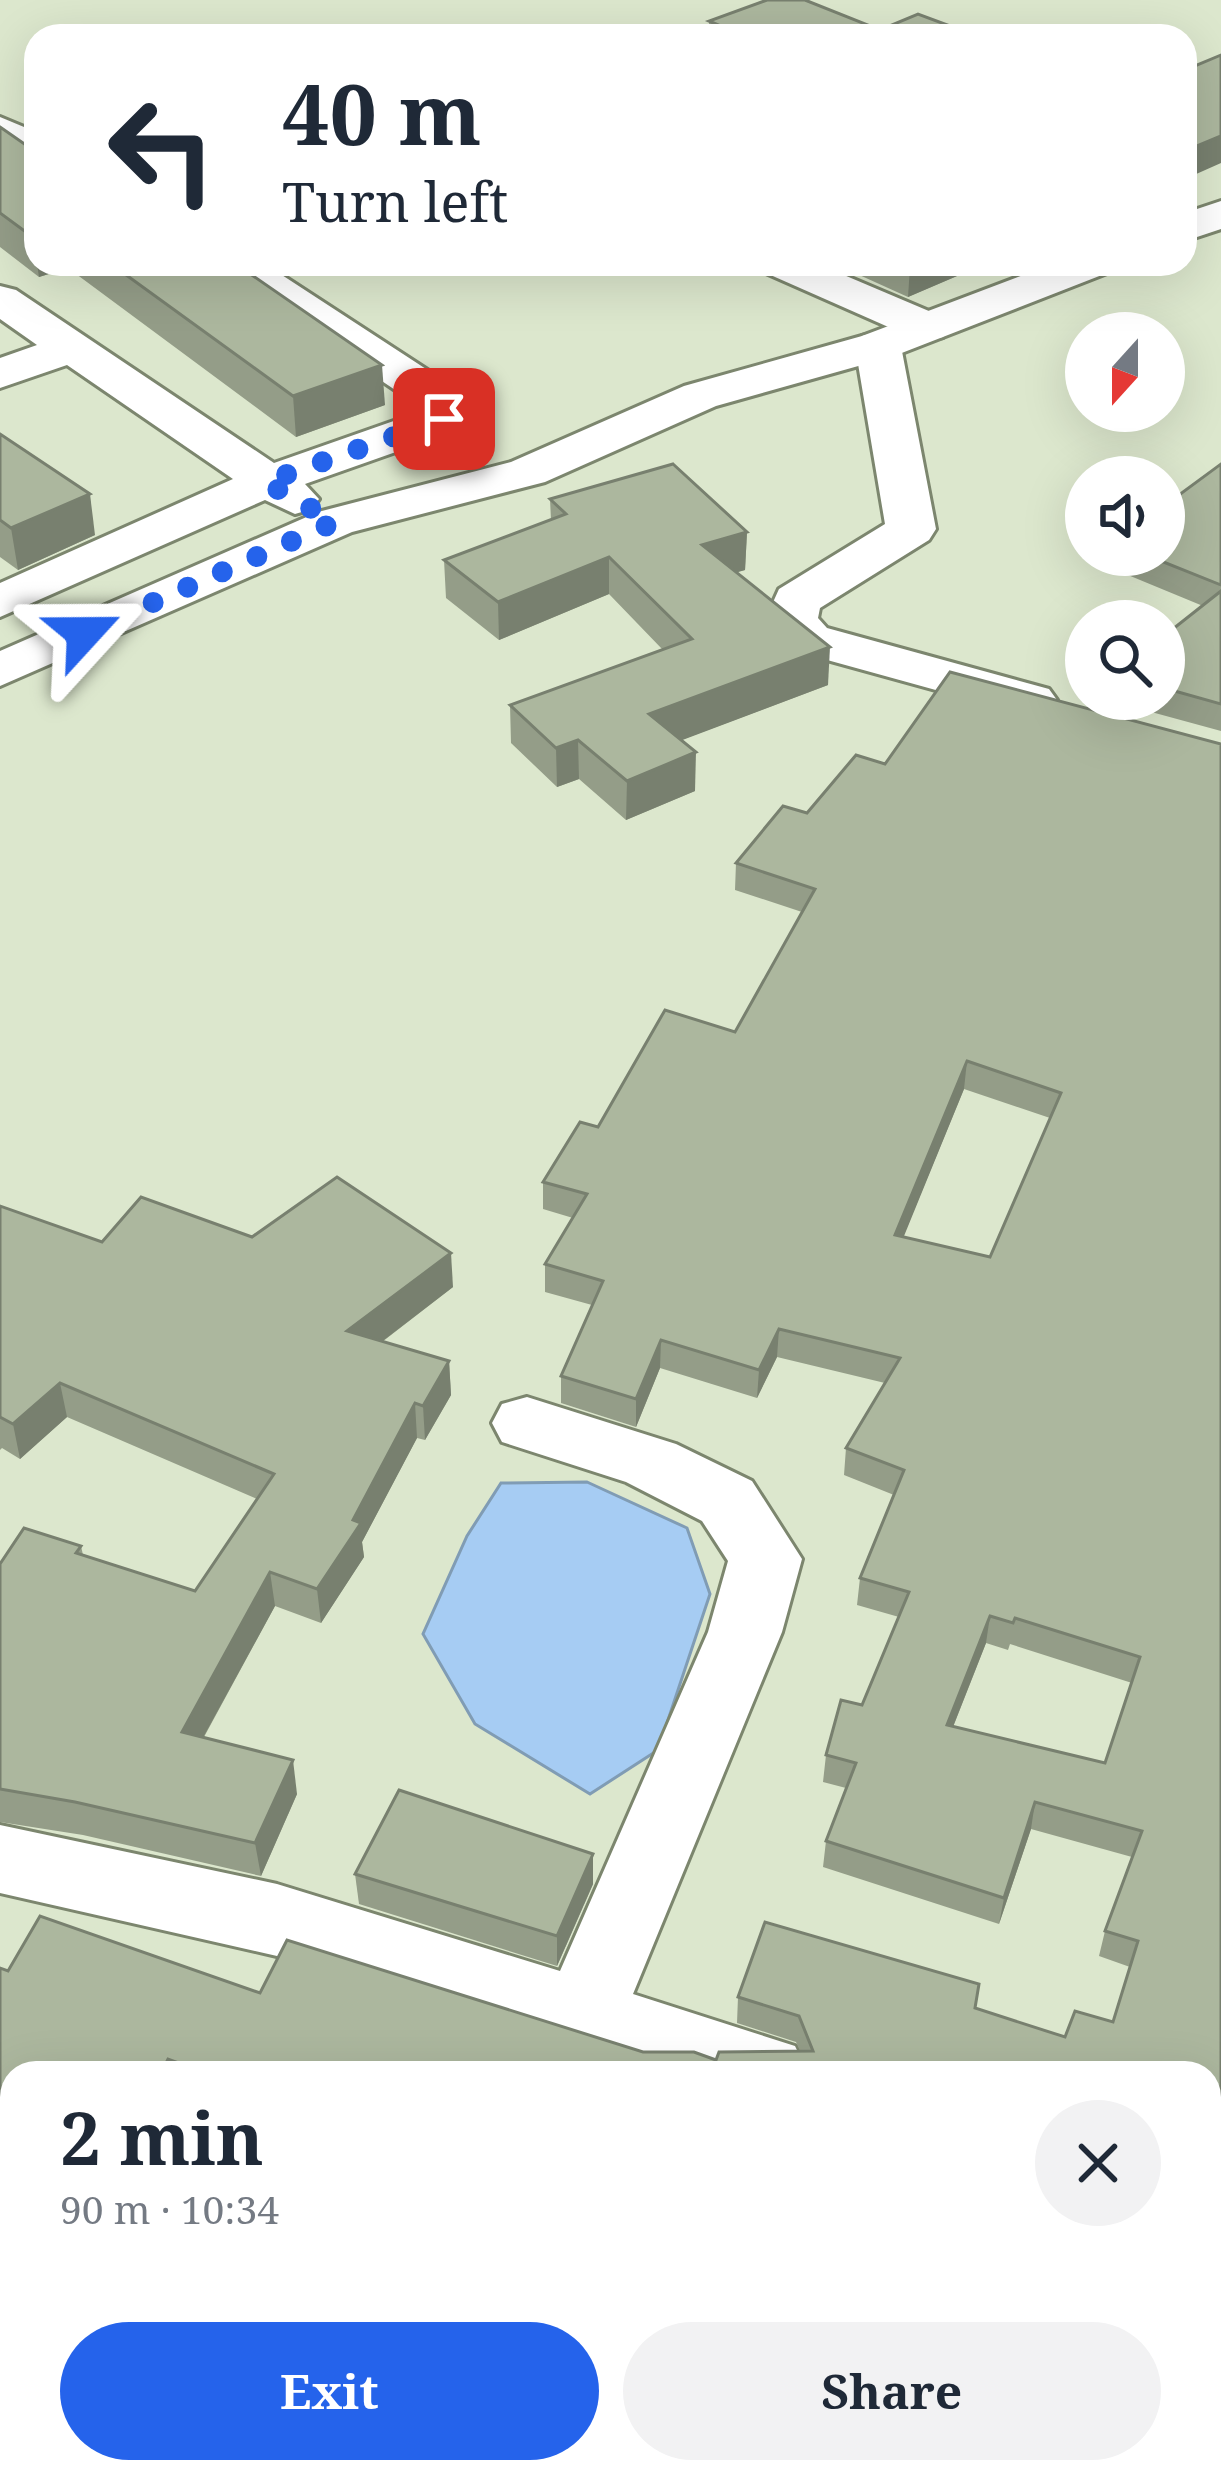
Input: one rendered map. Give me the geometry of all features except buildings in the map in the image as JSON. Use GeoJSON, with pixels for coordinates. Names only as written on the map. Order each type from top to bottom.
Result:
{"type":"FeatureCollection","features":[{"type":"Feature","properties":{"kind":"street"},"geometry":{"type":"LineString","coordinates":[[0,602],[265,482],[444,419],[452,406],[254,276]]}},
{"type":"Feature","properties":{"kind":"street"},"geometry":{"type":"LineString","coordinates":[[810,276],[927,327]]}},
{"type":"Feature","properties":{"kind":"street"},"geometry":{"type":"LineString","coordinates":[[0,670],[335,522],[528,472],[700,396],[878,346],[1061,276]]}},
{"type":"Feature","properties":{"kind":"street"},"geometry":{"type":"LineString","coordinates":[[0,298],[265,482],[335,522]]}},
{"type":"Feature","properties":{"kind":"street"},"geometry":{"type":"LineString","coordinates":[[878,346],[911,529],[797,600],[791,620],[809,639],[1065,710]]}},
{"type":"Feature","properties":{"kind":"street"},"geometry":{"type":"LineString","coordinates":[[0,374],[71,348]]}},
{"type":"Feature","properties":{"kind":"street"},"geometry":{"type":"LineString","coordinates":[[527,1423],[651,1463],[727,1501],[765,1558],[745,1633],[582,2016]]}},
{"type":"Feature","properties":{"kind":"street"},"geometry":{"type":"LineString","coordinates":[[0,1859],[277,1920],[726,2061]]}},
{"type":"Feature","properties":{"kind":"water"},"geometry":{"type":"Polygon","coordinates":[[[587,1482],[687,1528],[710,1594],[658,1750],[590,1794],[475,1724],[423,1634],[467,1536],[501,1483],[587,1482]]]}},
{"type":"Feature","properties":{"kind":"route"},"geometry":{"type":"LineString","coordinates":[[84,633],[335,522],[265,482],[444,419]]}}]}
